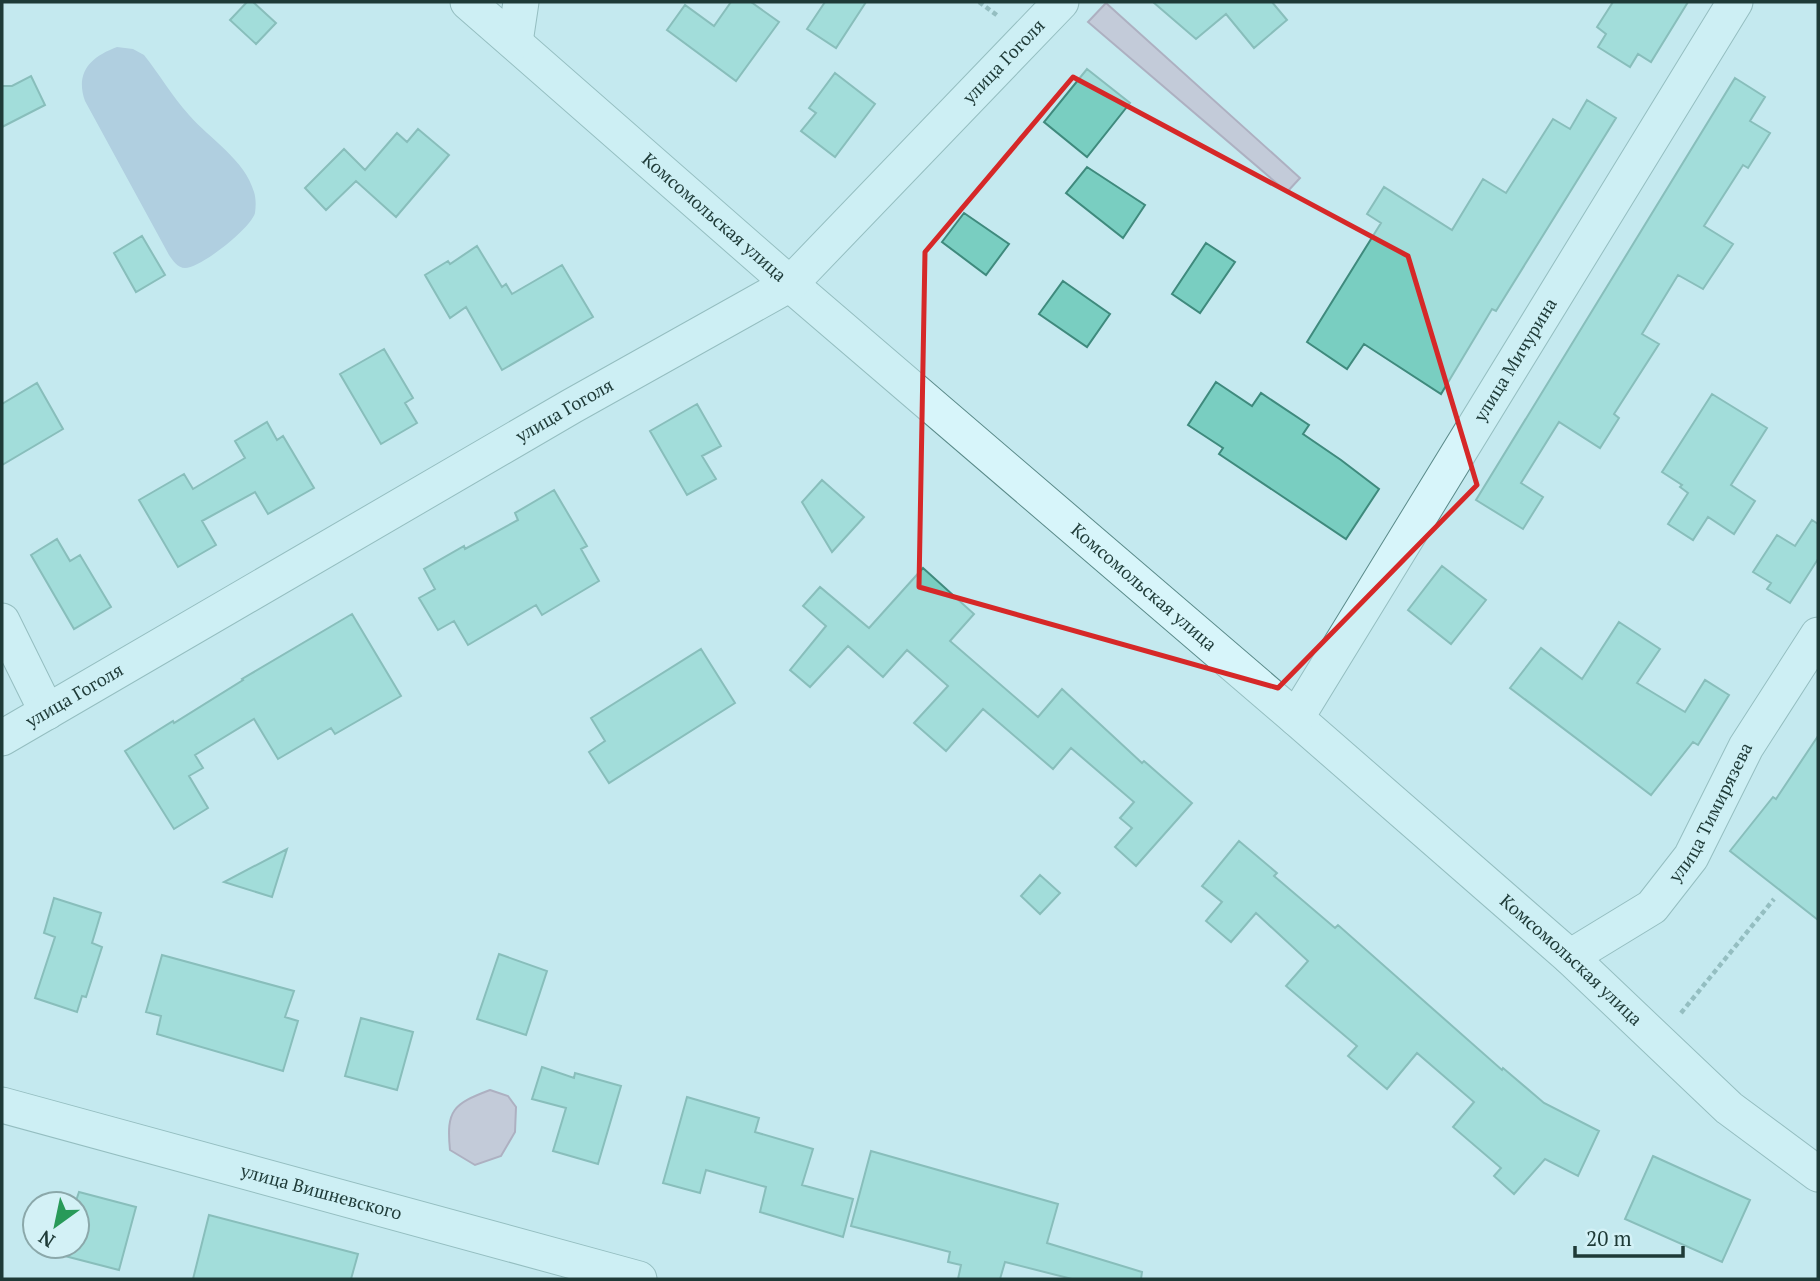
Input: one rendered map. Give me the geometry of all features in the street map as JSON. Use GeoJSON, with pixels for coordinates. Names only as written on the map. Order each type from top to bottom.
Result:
{"type":"FeatureCollection","features":[{"type":"Feature","properties":{"kind":"street","name":"Комсомольская улица"},"geometry":{"type":"LineString","coordinates":[[468,2],[790,284],[1570,957],[1728,1108],[1818,1174]]}},
{"type":"Feature","properties":{"kind":"street"},"geometry":{"type":"LineString","coordinates":[[515,42],[521,2]]}},
{"type":"Feature","properties":{"kind":"street","name":"улица Гоголя"},"geometry":{"type":"LineString","coordinates":[[2,738],[572,406],[790,284],[1061,2]]}},
{"type":"Feature","properties":{"kind":"street","name":"улица Мичурина"},"geometry":{"type":"LineString","coordinates":[[1296,718],[1735,2]]}},
{"type":"Feature","properties":{"kind":"street"},"geometry":{"type":"LineString","coordinates":[[2,621],[47,712]]}},
{"type":"Feature","properties":{"kind":"street","name":"улица Тимирязева"},"geometry":{"type":"LineString","coordinates":[[1570,957],[1652,907],[1691,857],[1746,747],[1818,635]]}},
{"type":"Feature","properties":{"kind":"street","name":"улица Вишневского"},"geometry":{"type":"LineString","coordinates":[[2,1105],[639,1279]]}},
{"type":"Feature","properties":{"kind":"path"},"geometry":{"type":"LineString","coordinates":[[1658,1041],[1774,900]]}},
{"type":"Feature","properties":{"kind":"highlighted area"},"geometry":{"type":"Polygon","coordinates":[[[1073,77],[1408,256],[1477,485],[1278,688],[919,587],[925,252],[1073,77]]]}},
{"type":"Feature","properties":{"kind":"shaded area"},"geometry":{"type":"Polygon","coordinates":[[[1106,3],[1300,178],[1287,192],[1088,22],[1106,3]]]}},
{"type":"Feature","properties":{"kind":"shaded area"},"geometry":{"type":"Polygon","coordinates":[[[117,47],[133,49],[144,55],[189,115],[235,160],[254,192],[255,213],[252,220],[224,246],[192,266],[180,267],[169,255],[85,101],[82,82],[87,67],[99,56],[117,47]]]}},
{"type":"Feature","properties":{"kind":"shaded area"},"geometry":{"type":"Polygon","coordinates":[[[490,1090],[508,1096],[516,1107],[515,1132],[501,1156],[475,1165],[450,1150],[449,1126],[451,1117],[460,1105],[490,1090]]]}},
{"type":"Feature","properties":{"kind":"building"},"geometry":{"type":"Polygon","coordinates":[[[247,2],[253,2],[276,23],[256,44],[230,20],[247,2]]]}},
{"type":"Feature","properties":{"kind":"building"},"geometry":{"type":"Polygon","coordinates":[[[731,2],[751,2],[779,22],[736,81],[667,30],[685,5],[714,26],[731,2]]]}},
{"type":"Feature","properties":{"kind":"building"},"geometry":{"type":"Polygon","coordinates":[[[825,2],[866,2],[836,48],[807,29],[825,2]]]}},
{"type":"Feature","properties":{"kind":"building"},"geometry":{"type":"Polygon","coordinates":[[[1153,2],[1272,2],[1287,20],[1254,48],[1226,14],[1196,39],[1153,2]]]}},
{"type":"Feature","properties":{"kind":"building"},"geometry":{"type":"Polygon","coordinates":[[[1613,2],[1688,2],[1651,62],[1638,54],[1630,67],[1598,47],[1606,34],[1597,27],[1613,2]]]}},
{"type":"Feature","properties":{"kind":"building"},"geometry":{"type":"Polygon","coordinates":[[[1087,69],[1130,103],[1087,157],[1044,122],[1087,69]]]}},
{"type":"Feature","properties":{"kind":"building"},"geometry":{"type":"Polygon","coordinates":[[[835,73],[875,104],[835,157],[801,131],[816,113],[809,108],[835,73]]]}},
{"type":"Feature","properties":{"kind":"building"},"geometry":{"type":"Polygon","coordinates":[[[31,76],[45,105],[2,127],[2,86],[12,86],[31,76]]]}},
{"type":"Feature","properties":{"kind":"building"},"geometry":{"type":"Polygon","coordinates":[[[1735,78],[1765,97],[1750,121],[1770,133],[1748,168],[1743,165],[1704,226],[1733,244],[1703,289],[1678,275],[1642,334],[1659,344],[1614,414],[1619,418],[1600,448],[1559,422],[1521,483],[1543,497],[1523,529],[1476,500],[1735,78]]]}},
{"type":"Feature","properties":{"kind":"building"},"geometry":{"type":"Polygon","coordinates":[[[1587,100],[1616,118],[1496,311],[1492,309],[1441,394],[1364,344],[1347,369],[1307,342],[1381,223],[1367,214],[1384,187],[1452,230],[1483,179],[1506,193],[1553,119],[1570,129],[1587,100]]]}},
{"type":"Feature","properties":{"kind":"building"},"geometry":{"type":"Polygon","coordinates":[[[418,129],[449,155],[396,217],[356,181],[326,210],[305,188],[344,149],[365,170],[397,133],[407,142],[418,129]]]}},
{"type":"Feature","properties":{"kind":"building"},"geometry":{"type":"Polygon","coordinates":[[[1087,167],[1145,205],[1123,238],[1066,193],[1087,167]]]}},
{"type":"Feature","properties":{"kind":"building"},"geometry":{"type":"Polygon","coordinates":[[[964,213],[1009,244],[986,275],[942,242],[964,213]]]}},
{"type":"Feature","properties":{"kind":"building"},"geometry":{"type":"Polygon","coordinates":[[[142,236],[165,275],[136,292],[114,253],[142,236]]]}},
{"type":"Feature","properties":{"kind":"building"},"geometry":{"type":"Polygon","coordinates":[[[1206,243],[1235,262],[1200,313],[1172,294],[1206,243]]]}},
{"type":"Feature","properties":{"kind":"building"},"geometry":{"type":"Polygon","coordinates":[[[477,246],[502,287],[506,284],[512,294],[562,265],[593,317],[502,370],[466,307],[450,318],[425,275],[448,261],[450,264],[477,246]]]}},
{"type":"Feature","properties":{"kind":"building"},"geometry":{"type":"Polygon","coordinates":[[[1063,281],[1110,314],[1087,347],[1039,314],[1063,281]]]}},
{"type":"Feature","properties":{"kind":"building"},"geometry":{"type":"Polygon","coordinates":[[[384,349],[413,398],[405,403],[417,423],[381,444],[340,374],[384,349]]]}},
{"type":"Feature","properties":{"kind":"building"},"geometry":{"type":"Polygon","coordinates":[[[1216,382],[1252,406],[1261,393],[1309,425],[1303,434],[1379,489],[1346,539],[1219,454],[1223,448],[1188,425],[1216,382]]]}},
{"type":"Feature","properties":{"kind":"building"},"geometry":{"type":"Polygon","coordinates":[[[37,383],[63,429],[2,465],[2,404],[37,383]]]}},
{"type":"Feature","properties":{"kind":"building"},"geometry":{"type":"Polygon","coordinates":[[[1712,394],[1767,428],[1731,485],[1755,501],[1734,534],[1708,517],[1693,540],[1668,524],[1688,493],[1680,487],[1682,485],[1662,472],[1712,394]]]}},
{"type":"Feature","properties":{"kind":"building"},"geometry":{"type":"Polygon","coordinates":[[[697,404],[721,446],[702,456],[716,479],[687,495],[650,431],[697,404]]]}},
{"type":"Feature","properties":{"kind":"building"},"geometry":{"type":"Polygon","coordinates":[[[267,422],[277,440],[283,436],[314,488],[268,514],[255,492],[202,521],[216,545],[178,567],[139,500],[184,474],[193,489],[245,458],[235,441],[267,422]]]}},
{"type":"Feature","properties":{"kind":"building"},"geometry":{"type":"Polygon","coordinates":[[[822,480],[864,517],[832,552],[802,502],[822,480]]]}},
{"type":"Feature","properties":{"kind":"building"},"geometry":{"type":"Polygon","coordinates":[[[554,490],[587,546],[581,549],[599,581],[542,615],[536,605],[468,645],[454,621],[438,630],[419,598],[435,589],[424,569],[518,520],[515,513],[554,490]]]}},
{"type":"Feature","properties":{"kind":"building"},"geometry":{"type":"Polygon","coordinates":[[[1812,520],[1818,524],[1818,559],[1790,603],[1767,589],[1771,583],[1753,572],[1777,535],[1795,546],[1812,520]]]}},
{"type":"Feature","properties":{"kind":"building"},"geometry":{"type":"Polygon","coordinates":[[[57,539],[70,561],[80,555],[111,607],[74,629],[31,555],[57,539]]]}},
{"type":"Feature","properties":{"kind":"building"},"geometry":{"type":"Polygon","coordinates":[[[1442,566],[1486,600],[1451,644],[1408,610],[1442,566]]]}},
{"type":"Feature","properties":{"kind":"building"},"geometry":{"type":"Polygon","coordinates":[[[923,568],[974,614],[950,641],[1038,717],[1062,689],[1142,763],[1144,761],[1192,803],[1136,866],[1115,847],[1132,828],[1120,818],[1134,802],[1071,748],[1053,769],[983,709],[946,751],[914,723],[948,686],[907,650],[883,677],[848,646],[810,687],[790,670],[826,626],[803,606],[820,587],[869,628],[923,568]]]}},
{"type":"Feature","properties":{"kind":"building"},"geometry":{"type":"Polygon","coordinates":[[[352,614],[401,696],[335,734],[331,728],[278,759],[254,719],[195,755],[203,768],[189,776],[208,808],[174,829],[125,751],[352,614]]]}},
{"type":"Feature","properties":{"kind":"building"},"geometry":{"type":"Polygon","coordinates":[[[1619,622],[1660,649],[1637,683],[1685,712],[1705,680],[1729,695],[1698,745],[1693,742],[1651,795],[1510,688],[1541,648],[1582,679],[1619,622]]]}},
{"type":"Feature","properties":{"kind":"building"},"geometry":{"type":"Polygon","coordinates":[[[701,649],[735,703],[609,783],[589,752],[605,741],[591,718],[701,649]]]}},
{"type":"Feature","properties":{"kind":"building"},"geometry":{"type":"Polygon","coordinates":[[[1818,736],[1818,920],[1730,851],[1773,797],[1776,799],[1818,736]]]}},
{"type":"Feature","properties":{"kind":"building"},"geometry":{"type":"Polygon","coordinates":[[[1239,841],[1277,873],[1274,876],[1335,928],[1338,925],[1502,1070],[1503,1068],[1544,1103],[1599,1131],[1578,1176],[1545,1159],[1514,1194],[1494,1176],[1501,1168],[1453,1127],[1474,1102],[1417,1053],[1387,1089],[1348,1056],[1357,1046],[1286,986],[1308,961],[1256,913],[1231,942],[1206,921],[1222,902],[1202,886],[1239,841]]]}},
{"type":"Feature","properties":{"kind":"building"},"geometry":{"type":"Polygon","coordinates":[[[287,849],[272,897],[224,882],[287,849]]]}},
{"type":"Feature","properties":{"kind":"building"},"geometry":{"type":"Polygon","coordinates":[[[1040,875],[1060,893],[1040,914],[1021,896],[1040,875]]]}},
{"type":"Feature","properties":{"kind":"building"},"geometry":{"type":"Polygon","coordinates":[[[54,898],[101,913],[92,943],[102,947],[86,997],[82,996],[77,1012],[35,998],[55,937],[44,933],[54,898]]]}},
{"type":"Feature","properties":{"kind":"building"},"geometry":{"type":"Polygon","coordinates":[[[499,954],[547,971],[526,1035],[477,1019],[499,954]]]}},
{"type":"Feature","properties":{"kind":"building"},"geometry":{"type":"Polygon","coordinates":[[[162,955],[294,991],[285,1017],[298,1021],[283,1071],[157,1034],[161,1016],[146,1012],[162,955]]]}},
{"type":"Feature","properties":{"kind":"building"},"geometry":{"type":"Polygon","coordinates":[[[361,1018],[413,1032],[397,1090],[345,1076],[361,1018]]]}},
{"type":"Feature","properties":{"kind":"building"},"geometry":{"type":"Polygon","coordinates":[[[542,1067],[574,1078],[575,1073],[621,1086],[598,1164],[553,1151],[566,1108],[532,1099],[542,1067]]]}},
{"type":"Feature","properties":{"kind":"building"},"geometry":{"type":"Polygon","coordinates":[[[687,1097],[759,1118],[755,1132],[813,1149],[802,1185],[853,1199],[843,1237],[760,1212],[766,1187],[706,1170],[700,1193],[663,1183],[687,1097]]]}},
{"type":"Feature","properties":{"kind":"building"},"geometry":{"type":"Polygon","coordinates":[[[871,1151],[1058,1204],[1047,1243],[1142,1272],[1141,1279],[1072,1279],[1005,1262],[1000,1279],[958,1279],[961,1265],[948,1262],[950,1252],[851,1226],[871,1151]]]}},
{"type":"Feature","properties":{"kind":"building"},"geometry":{"type":"Polygon","coordinates":[[[1653,1156],[1750,1200],[1722,1262],[1625,1219],[1653,1156]]]}},
{"type":"Feature","properties":{"kind":"building"},"geometry":{"type":"Polygon","coordinates":[[[91,1195],[136,1207],[119,1270],[80,1260],[91,1260],[91,1195]]]}},
{"type":"Feature","properties":{"kind":"building"},"geometry":{"type":"Polygon","coordinates":[[[209,1215],[358,1254],[351,1279],[193,1279],[209,1215]]]}}]}
